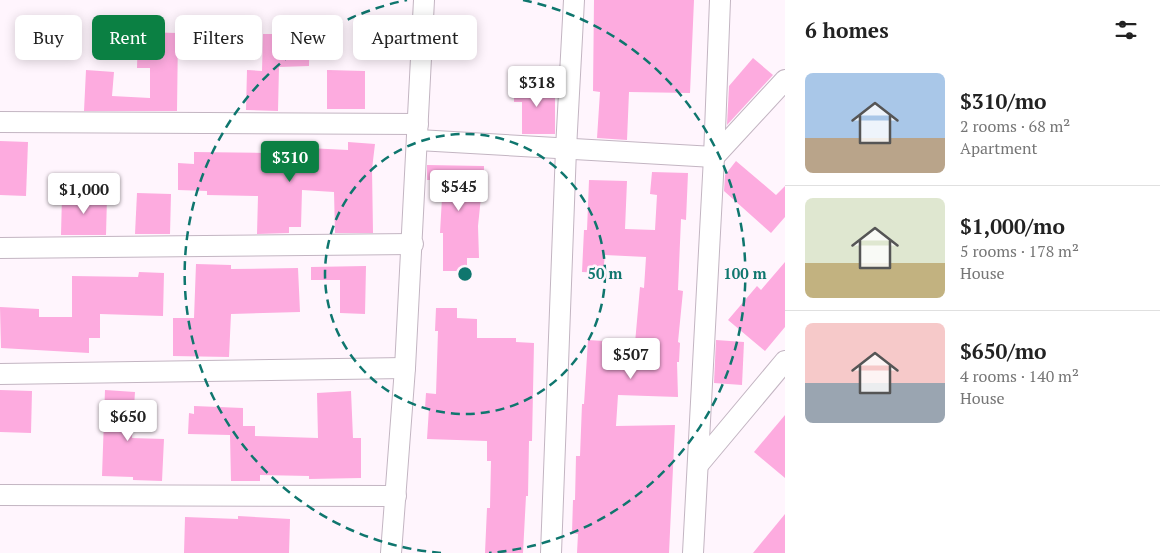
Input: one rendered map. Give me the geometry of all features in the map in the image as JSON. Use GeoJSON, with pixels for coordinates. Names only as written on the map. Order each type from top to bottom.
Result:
{"type":"FeatureCollection","features":[{"type":"Feature","properties":{"kind":"street"},"geometry":{"type":"LineString","coordinates":[[391,553],[413,244],[424,0]]}},
{"type":"Feature","properties":{"kind":"street"},"geometry":{"type":"LineString","coordinates":[[551,553],[566,149],[574,0]]}},
{"type":"Feature","properties":{"kind":"street"},"geometry":{"type":"LineString","coordinates":[[692,553],[714,158],[720,0]]}},
{"type":"Feature","properties":{"kind":"street"},"geometry":{"type":"LineString","coordinates":[[714,158],[785,80]]}},
{"type":"Feature","properties":{"kind":"street"},"geometry":{"type":"LineString","coordinates":[[0,122],[418,132],[566,149],[714,158]]}},
{"type":"Feature","properties":{"kind":"street"},"geometry":{"type":"LineString","coordinates":[[0,248],[413,244]]}},
{"type":"Feature","properties":{"kind":"street"},"geometry":{"type":"LineString","coordinates":[[698,465],[785,361]]}},
{"type":"Feature","properties":{"kind":"street"},"geometry":{"type":"LineString","coordinates":[[0,374],[405,368]]}},
{"type":"Feature","properties":{"kind":"street"},"geometry":{"type":"LineString","coordinates":[[0,495],[396,496]]}},
{"type":"Feature","properties":{"kind":"building"},"geometry":{"type":"Polygon","coordinates":[[[594,0],[694,0],[690,93],[629,92],[627,140],[597,138],[600,92],[593,91],[594,0]]]}},
{"type":"Feature","properties":{"kind":"building"},"geometry":{"type":"Polygon","coordinates":[[[165,33],[175,33],[175,60],[178,60],[177,111],[84,111],[86,70],[114,72],[112,96],[150,98],[150,68],[137,68],[137,60],[165,60],[165,33]]]}},
{"type":"Feature","properties":{"kind":"building"},"geometry":{"type":"Polygon","coordinates":[[[263,34],[272,34],[272,60],[309,60],[309,66],[279,67],[278,111],[246,110],[247,70],[262,71],[263,34]]]}},
{"type":"Feature","properties":{"kind":"building"},"geometry":{"type":"Polygon","coordinates":[[[753,58],[773,75],[727,125],[729,86],[753,58]]]}},
{"type":"Feature","properties":{"kind":"building"},"geometry":{"type":"Polygon","coordinates":[[[327,70],[365,71],[365,109],[327,109],[327,70]]]}},
{"type":"Feature","properties":{"kind":"building"},"geometry":{"type":"Polygon","coordinates":[[[514,84],[555,84],[555,134],[522,134],[522,102],[514,102],[514,84]]]}},
{"type":"Feature","properties":{"kind":"building"},"geometry":{"type":"Polygon","coordinates":[[[0,141],[28,142],[26,196],[0,195],[0,141]]]}},
{"type":"Feature","properties":{"kind":"building"},"geometry":{"type":"Polygon","coordinates":[[[348,142],[375,144],[372,169],[373,233],[335,233],[334,192],[302,190],[301,227],[289,227],[289,233],[257,234],[258,196],[207,195],[207,191],[178,190],[178,163],[194,164],[194,152],[267,153],[267,146],[348,150],[348,142]]]}},
{"type":"Feature","properties":{"kind":"building"},"geometry":{"type":"Polygon","coordinates":[[[736,161],[776,195],[785,186],[785,217],[771,233],[724,191],[725,175],[736,161]]]}},
{"type":"Feature","properties":{"kind":"building"},"geometry":{"type":"Polygon","coordinates":[[[427,165],[484,166],[484,197],[481,197],[478,226],[479,258],[467,258],[467,271],[443,271],[443,233],[440,233],[443,180],[427,180],[427,165]]]}},
{"type":"Feature","properties":{"kind":"building"},"geometry":{"type":"Polygon","coordinates":[[[652,172],[688,173],[686,220],[681,219],[678,290],[683,291],[678,342],[680,343],[679,362],[677,362],[678,397],[618,395],[616,426],[675,425],[669,553],[577,553],[578,534],[572,533],[573,500],[575,500],[576,456],[580,456],[582,404],[584,404],[588,340],[635,343],[640,287],[644,288],[646,257],[605,255],[603,273],[582,272],[584,230],[587,230],[589,180],[627,181],[625,229],[655,230],[657,195],[650,194],[652,172]]]}},
{"type":"Feature","properties":{"kind":"building"},"geometry":{"type":"Polygon","coordinates":[[[137,193],[171,194],[170,234],[135,234],[137,193]]]}},
{"type":"Feature","properties":{"kind":"building"},"geometry":{"type":"Polygon","coordinates":[[[62,195],[107,197],[106,235],[61,235],[62,195]]]}},
{"type":"Feature","properties":{"kind":"building"},"geometry":{"type":"Polygon","coordinates":[[[785,262],[785,327],[765,351],[728,320],[757,286],[761,290],[785,262]]]}},
{"type":"Feature","properties":{"kind":"building"},"geometry":{"type":"Polygon","coordinates":[[[196,264],[231,265],[231,269],[298,268],[300,312],[231,314],[229,357],[173,356],[173,318],[194,318],[196,264]]]}},
{"type":"Feature","properties":{"kind":"building"},"geometry":{"type":"Polygon","coordinates":[[[366,266],[365,314],[340,313],[340,280],[311,280],[311,267],[366,266]]]}},
{"type":"Feature","properties":{"kind":"building"},"geometry":{"type":"Polygon","coordinates":[[[139,272],[164,273],[163,316],[100,314],[100,338],[89,338],[89,353],[1,348],[0,307],[39,309],[39,317],[72,317],[72,276],[138,277],[139,272]]]}},
{"type":"Feature","properties":{"kind":"building"},"geometry":{"type":"Polygon","coordinates":[[[436,308],[457,308],[457,318],[477,319],[477,338],[516,338],[516,342],[534,343],[532,441],[529,441],[528,496],[526,496],[523,553],[485,553],[487,508],[490,508],[491,461],[487,461],[487,441],[427,439],[429,408],[425,408],[426,393],[436,394],[438,331],[435,331],[436,308]]]}},
{"type":"Feature","properties":{"kind":"building"},"geometry":{"type":"Polygon","coordinates":[[[716,340],[744,342],[742,385],[714,383],[716,340]]]}},
{"type":"Feature","properties":{"kind":"building"},"geometry":{"type":"Polygon","coordinates":[[[0,390],[32,391],[31,433],[0,432],[0,390]]]}},
{"type":"Feature","properties":{"kind":"building"},"geometry":{"type":"Polygon","coordinates":[[[105,390],[135,392],[132,438],[164,439],[162,481],[133,480],[133,477],[102,476],[105,390]]]}},
{"type":"Feature","properties":{"kind":"building"},"geometry":{"type":"Polygon","coordinates":[[[351,391],[353,438],[361,438],[361,478],[309,479],[309,476],[260,475],[260,481],[231,481],[230,435],[188,434],[189,413],[194,414],[194,406],[243,408],[243,426],[255,426],[255,436],[318,438],[317,393],[351,391]]]}},
{"type":"Feature","properties":{"kind":"building"},"geometry":{"type":"Polygon","coordinates":[[[785,415],[785,478],[754,452],[785,415]]]}},
{"type":"Feature","properties":{"kind":"building"},"geometry":{"type":"Polygon","coordinates":[[[785,514],[785,553],[753,553],[785,514]]]}},
{"type":"Feature","properties":{"kind":"building"},"geometry":{"type":"Polygon","coordinates":[[[238,516],[290,519],[289,553],[184,553],[185,517],[238,519],[238,516]]]}}]}
